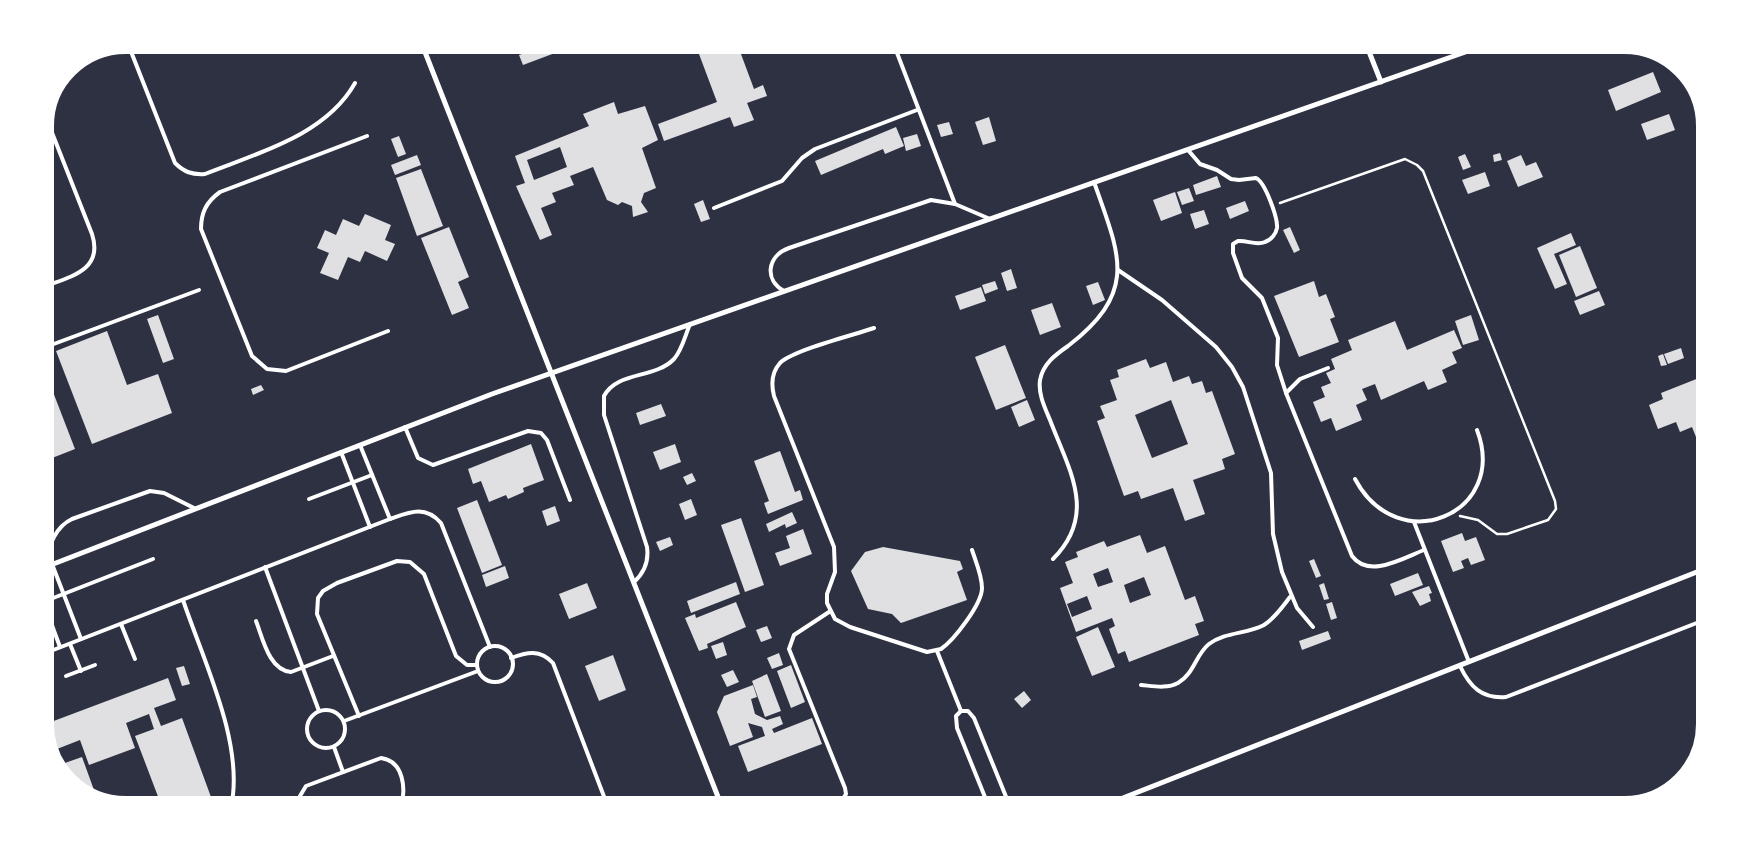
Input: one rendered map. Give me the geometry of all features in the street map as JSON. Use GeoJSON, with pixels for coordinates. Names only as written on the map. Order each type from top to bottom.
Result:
{"type":"FeatureCollection","features":[{"type":"Feature","properties":{"kind":"street"},"geometry":{"type":"LineString","coordinates":[[425,51],[718,799]]}},
{"type":"Feature","properties":{"kind":"street"},"geometry":{"type":"LineString","coordinates":[[1369,51],[1381,82]]}},
{"type":"Feature","properties":{"kind":"street"},"geometry":{"type":"LineString","coordinates":[[52,564],[405,427],[551,373],[1468,51]]}},
{"type":"Feature","properties":{"kind":"street"},"geometry":{"type":"LineString","coordinates":[[1123,799],[1699,572]]}},
{"type":"Feature","properties":{"kind":"lane"},"geometry":{"type":"LineString","coordinates":[[131,51],[175,163],[188,173],[196,175],[213,171],[318,124],[339,107],[355,83]]}},
{"type":"Feature","properties":{"kind":"lane"},"geometry":{"type":"LineString","coordinates":[[896,51],[917,110],[955,204]]}},
{"type":"Feature","properties":{"kind":"lane"},"geometry":{"type":"LineString","coordinates":[[714,208],[782,181],[802,158],[815,149],[917,110]]}},
{"type":"Feature","properties":{"kind":"lane"},"geometry":{"type":"LineString","coordinates":[[51,130],[92,234],[95,251],[88,266],[82,272],[51,284]]}},
{"type":"Feature","properties":{"kind":"lane"},"geometry":{"type":"LineString","coordinates":[[367,136],[220,192],[207,204],[201,220],[201,229],[252,356],[267,369],[286,371],[388,331]]}},
{"type":"Feature","properties":{"kind":"lane"},"geometry":{"type":"LineString","coordinates":[[1188,150],[1200,164],[1218,170],[1230,179],[1259,180],[1271,206],[1277,222],[1274,236],[1261,244],[1238,241],[1233,244],[1232,250],[1242,278],[1259,294],[1267,307],[1278,338],[1277,365],[1286,392],[1355,560],[1367,567],[1376,567],[1424,550]]}},
{"type":"Feature","properties":{"kind":"lane"},"geometry":{"type":"LineString","coordinates":[[1053,560],[1073,534],[1077,519],[1078,502],[1074,482],[1043,402],[1040,391],[1040,379],[1050,360],[1091,327],[1112,296],[1118,270],[1117,246],[1094,182]]}},
{"type":"Feature","properties":{"kind":"lane"},"geometry":{"type":"LineString","coordinates":[[784,291],[778,288],[770,276],[772,261],[782,251],[921,202],[940,200],[955,204],[990,219]]}},
{"type":"Feature","properties":{"kind":"lane"},"geometry":{"type":"LineString","coordinates":[[1118,270],[1162,300],[1216,347],[1232,367],[1243,387],[1271,473],[1273,534],[1282,572],[1290,596],[1313,627]]}},
{"type":"Feature","properties":{"kind":"lane"},"geometry":{"type":"LineString","coordinates":[[51,345],[199,290]]}},
{"type":"Feature","properties":{"kind":"lane"},"geometry":{"type":"LineString","coordinates":[[634,582],[647,562],[647,547],[604,414],[604,396],[616,383],[668,364],[679,353],[690,324]]}},
{"type":"Feature","properties":{"kind":"lane"},"geometry":{"type":"LineString","coordinates":[[874,328],[787,357],[775,370],[772,378],[774,396],[834,547],[835,572],[827,594],[829,612],[841,624],[926,652],[937,651],[949,642],[981,596],[982,584],[972,550]]}},
{"type":"Feature","properties":{"kind":"lane"},"geometry":{"type":"LineString","coordinates":[[1286,392],[1300,379],[1328,368]]}},
{"type":"Feature","properties":{"kind":"lane"},"geometry":{"type":"LineString","coordinates":[[405,427],[418,458],[433,465],[528,431],[540,434],[547,440],[570,500]]}},
{"type":"Feature","properties":{"kind":"lane"},"geometry":{"type":"LineString","coordinates":[[1355,479],[1372,504],[1384,514],[1414,522],[1434,520],[1448,515],[1470,497],[1478,485],[1484,457],[1477,430]]}},
{"type":"Feature","properties":{"kind":"lane"},"geometry":{"type":"LineString","coordinates":[[360,445],[390,519]]}},
{"type":"Feature","properties":{"kind":"lane"},"geometry":{"type":"LineString","coordinates":[[341,452],[370,527]]}},
{"type":"Feature","properties":{"kind":"lane"},"geometry":{"type":"LineString","coordinates":[[309,500],[372,475]]}},
{"type":"Feature","properties":{"kind":"lane"},"geometry":{"type":"LineString","coordinates":[[51,545],[55,534],[62,524],[150,491],[164,493],[194,508]]}},
{"type":"Feature","properties":{"kind":"lane"},"geometry":{"type":"LineString","coordinates":[[51,651],[414,510],[422,510],[436,517],[441,523],[490,647]]}},
{"type":"Feature","properties":{"kind":"lane"},"geometry":{"type":"LineString","coordinates":[[1414,522],[1469,662]]}},
{"type":"Feature","properties":{"kind":"lane"},"geometry":{"type":"LineString","coordinates":[[51,599],[153,558]]}},
{"type":"Feature","properties":{"kind":"lane"},"geometry":{"type":"LineString","coordinates":[[360,716],[333,656],[317,614],[318,598],[323,591],[337,583],[391,563],[404,560],[416,564],[424,574],[456,656],[467,665],[477,665]]}},
{"type":"Feature","properties":{"kind":"lane"},"geometry":{"type":"LineString","coordinates":[[52,564],[81,640]]}},
{"type":"Feature","properties":{"kind":"lane"},"geometry":{"type":"LineString","coordinates":[[265,567],[320,711]]}},
{"type":"Feature","properties":{"kind":"lane"},"geometry":{"type":"LineString","coordinates":[[1140,686],[1162,687],[1178,683],[1185,678],[1201,652],[1210,644],[1265,624],[1274,617],[1290,596]]}},
{"type":"Feature","properties":{"kind":"lane"},"geometry":{"type":"LineString","coordinates":[[182,600],[230,740],[235,782],[232,799]]}},
{"type":"Feature","properties":{"kind":"lane"},"geometry":{"type":"LineString","coordinates":[[829,612],[794,635],[789,649],[845,788],[844,799]]}},
{"type":"Feature","properties":{"kind":"lane"},"geometry":{"type":"LineString","coordinates":[[256,621],[274,664],[278,668],[291,672],[333,656]]}},
{"type":"Feature","properties":{"kind":"lane"},"geometry":{"type":"LineString","coordinates":[[1460,666],[1469,684],[1477,691],[1491,697],[1506,697],[1699,622]]}},
{"type":"Feature","properties":{"kind":"lane"},"geometry":{"type":"LineString","coordinates":[[51,623],[60,647]]}},
{"type":"Feature","properties":{"kind":"lane"},"geometry":{"type":"LineString","coordinates":[[121,624],[135,659]]}},
{"type":"Feature","properties":{"kind":"lane"},"geometry":{"type":"LineString","coordinates":[[70,644],[80,670]]}},
{"type":"Feature","properties":{"kind":"lane"},"geometry":{"type":"LineString","coordinates":[[490,647],[500,647],[511,658],[512,669],[506,678],[501,681],[485,680],[478,671],[477,665],[480,654],[490,647]]}},
{"type":"Feature","properties":{"kind":"lane"},"geometry":{"type":"LineString","coordinates":[[937,651],[961,711]]}},
{"type":"Feature","properties":{"kind":"lane"},"geometry":{"type":"LineString","coordinates":[[511,658],[534,652],[546,656],[553,663],[605,799]]}},
{"type":"Feature","properties":{"kind":"lane"},"geometry":{"type":"LineString","coordinates":[[66,676],[95,665]]}},
{"type":"Feature","properties":{"kind":"lane"},"geometry":{"type":"LineString","coordinates":[[344,721],[478,671]]}},
{"type":"Feature","properties":{"kind":"lane"},"geometry":{"type":"LineString","coordinates":[[320,711],[334,711],[344,721],[346,727],[343,739],[334,747],[320,748],[310,739],[307,726],[309,720],[320,711]]}},
{"type":"Feature","properties":{"kind":"lane"},"geometry":{"type":"LineString","coordinates":[[985,799],[957,728],[956,716],[961,711],[968,711],[974,718],[1007,799]]}},
{"type":"Feature","properties":{"kind":"lane"},"geometry":{"type":"LineString","coordinates":[[334,747],[343,772]]}},
{"type":"Feature","properties":{"kind":"lane"},"geometry":{"type":"LineString","coordinates":[[300,799],[300,796],[306,786],[376,759],[385,759],[393,763],[400,772],[403,782],[402,799]]}},
{"type":"Feature","properties":{"kind":"path"},"geometry":{"type":"LineString","coordinates":[[1271,206],[1406,159],[1423,171],[1555,501],[1556,509],[1548,520],[1507,534],[1497,534],[1478,520],[1448,515]]}},
{"type":"Feature","properties":{"kind":"building"},"geometry":{"type":"Polygon","coordinates":[[[530,51],[560,51],[523,65],[519,55],[530,51]]]}},
{"type":"Feature","properties":{"kind":"building"},"geometry":{"type":"Polygon","coordinates":[[[698,51],[740,51],[754,89],[763,85],[767,96],[747,103],[754,120],[734,127],[730,117],[664,141],[658,124],[717,102],[698,51]]]}},
{"type":"Feature","properties":{"kind":"building"},"geometry":{"type":"Polygon","coordinates":[[[1653,72],[1661,92],[1616,111],[1608,90],[1653,72]]]}},
{"type":"Feature","properties":{"kind":"building"},"geometry":{"type":"Polygon","coordinates":[[[614,102],[618,114],[645,106],[658,140],[642,148],[656,188],[644,193],[641,202],[648,212],[633,217],[632,206],[622,202],[618,205],[607,200],[593,167],[570,176],[574,185],[552,193],[556,202],[541,208],[552,235],[540,240],[516,186],[525,183],[515,156],[589,126],[583,114],[614,102]],[[560,147],[527,160],[534,180],[567,167],[560,147]]]}},
{"type":"Feature","properties":{"kind":"building"},"geometry":{"type":"Polygon","coordinates":[[[1669,114],[1675,130],[1647,140],[1641,124],[1669,114]]]}},
{"type":"Feature","properties":{"kind":"building"},"geometry":{"type":"Polygon","coordinates":[[[989,117],[996,141],[983,145],[975,122],[989,117]]]}},
{"type":"Feature","properties":{"kind":"building"},"geometry":{"type":"Polygon","coordinates":[[[949,122],[953,134],[941,137],[937,125],[949,122]]]}},
{"type":"Feature","properties":{"kind":"building"},"geometry":{"type":"Polygon","coordinates":[[[896,127],[904,146],[885,154],[883,149],[821,175],[815,161],[896,127]]]}},
{"type":"Feature","properties":{"kind":"building"},"geometry":{"type":"Polygon","coordinates":[[[917,134],[921,146],[906,151],[903,138],[917,134]]]}},
{"type":"Feature","properties":{"kind":"building"},"geometry":{"type":"Polygon","coordinates":[[[399,136],[406,154],[398,157],[391,139],[399,136]]]}},
{"type":"Feature","properties":{"kind":"building"},"geometry":{"type":"Polygon","coordinates":[[[1500,153],[1502,160],[1494,162],[1493,155],[1500,153]]]}},
{"type":"Feature","properties":{"kind":"building"},"geometry":{"type":"Polygon","coordinates":[[[1465,154],[1471,167],[1463,170],[1458,157],[1465,154]]]}},
{"type":"Feature","properties":{"kind":"building"},"geometry":{"type":"Polygon","coordinates":[[[417,155],[421,165],[395,175],[391,165],[417,155]]]}},
{"type":"Feature","properties":{"kind":"building"},"geometry":{"type":"Polygon","coordinates":[[[1521,155],[1526,166],[1536,162],[1543,177],[1518,187],[1507,161],[1521,155]]]}},
{"type":"Feature","properties":{"kind":"building"},"geometry":{"type":"Polygon","coordinates":[[[421,169],[443,226],[417,236],[396,178],[421,169]]]}},
{"type":"Feature","properties":{"kind":"building"},"geometry":{"type":"Polygon","coordinates":[[[1485,172],[1490,186],[1468,194],[1462,180],[1485,172]]]}},
{"type":"Feature","properties":{"kind":"building"},"geometry":{"type":"Polygon","coordinates":[[[1217,176],[1221,187],[1196,195],[1193,185],[1217,176]]]}},
{"type":"Feature","properties":{"kind":"building"},"geometry":{"type":"Polygon","coordinates":[[[1189,188],[1194,201],[1182,205],[1177,192],[1189,188]]]}},
{"type":"Feature","properties":{"kind":"building"},"geometry":{"type":"Polygon","coordinates":[[[1175,192],[1182,213],[1161,221],[1153,200],[1175,192]]]}},
{"type":"Feature","properties":{"kind":"building"},"geometry":{"type":"Polygon","coordinates":[[[703,200],[710,219],[701,222],[694,204],[703,200]]]}},
{"type":"Feature","properties":{"kind":"building"},"geometry":{"type":"Polygon","coordinates":[[[1245,201],[1249,211],[1230,219],[1226,208],[1245,201]]]}},
{"type":"Feature","properties":{"kind":"building"},"geometry":{"type":"Polygon","coordinates":[[[1204,210],[1209,224],[1195,229],[1190,214],[1204,210]]]}},
{"type":"Feature","properties":{"kind":"building"},"geometry":{"type":"Polygon","coordinates":[[[365,214],[391,225],[385,240],[395,244],[387,261],[365,251],[360,262],[348,257],[338,280],[320,273],[329,253],[317,248],[325,230],[336,235],[343,219],[359,226],[365,214]]]}},
{"type":"Feature","properties":{"kind":"building"},"geometry":{"type":"Polygon","coordinates":[[[449,227],[469,277],[458,282],[469,308],[452,315],[421,238],[449,227]]]}},
{"type":"Feature","properties":{"kind":"building"},"geometry":{"type":"Polygon","coordinates":[[[1290,227],[1300,250],[1294,253],[1283,230],[1290,227]]]}},
{"type":"Feature","properties":{"kind":"building"},"geometry":{"type":"Polygon","coordinates":[[[1571,233],[1576,245],[1554,254],[1567,284],[1555,289],[1537,248],[1571,233]]]}},
{"type":"Feature","properties":{"kind":"building"},"geometry":{"type":"Polygon","coordinates":[[[1580,246],[1597,288],[1576,297],[1559,255],[1580,246]]]}},
{"type":"Feature","properties":{"kind":"building"},"geometry":{"type":"Polygon","coordinates":[[[1011,269],[1017,288],[1007,291],[1001,273],[1011,269]]]}},
{"type":"Feature","properties":{"kind":"building"},"geometry":{"type":"Polygon","coordinates":[[[995,281],[998,289],[985,294],[982,285],[995,281]]]}},
{"type":"Feature","properties":{"kind":"building"},"geometry":{"type":"Polygon","coordinates":[[[1314,281],[1319,297],[1326,294],[1335,317],[1330,319],[1339,342],[1299,357],[1274,296],[1314,281]]]}},
{"type":"Feature","properties":{"kind":"building"},"geometry":{"type":"Polygon","coordinates":[[[1098,282],[1105,300],[1093,305],[1086,286],[1098,282]]]}},
{"type":"Feature","properties":{"kind":"building"},"geometry":{"type":"Polygon","coordinates":[[[981,287],[986,301],[960,310],[955,296],[981,287]]]}},
{"type":"Feature","properties":{"kind":"building"},"geometry":{"type":"Polygon","coordinates":[[[1599,291],[1605,305],[1580,315],[1574,301],[1599,291]]]}},
{"type":"Feature","properties":{"kind":"building"},"geometry":{"type":"Polygon","coordinates":[[[1052,303],[1061,327],[1040,335],[1031,310],[1052,303]]]}},
{"type":"Feature","properties":{"kind":"building"},"geometry":{"type":"Polygon","coordinates":[[[158,315],[174,359],[163,363],[147,319],[158,315]]]}},
{"type":"Feature","properties":{"kind":"building"},"geometry":{"type":"Polygon","coordinates":[[[1471,315],[1479,340],[1463,345],[1455,321],[1471,315]]]}},
{"type":"Feature","properties":{"kind":"building"},"geometry":{"type":"Polygon","coordinates":[[[1395,321],[1407,350],[1454,330],[1462,348],[1452,352],[1457,363],[1442,370],[1447,382],[1428,390],[1424,381],[1381,400],[1375,384],[1362,389],[1367,400],[1356,405],[1362,420],[1336,431],[1331,418],[1321,422],[1313,402],[1325,397],[1321,387],[1331,383],[1326,373],[1335,369],[1331,359],[1352,350],[1348,340],[1395,321]]]}},
{"type":"Feature","properties":{"kind":"building"},"geometry":{"type":"Polygon","coordinates":[[[107,331],[127,385],[158,374],[172,413],[92,444],[56,351],[107,331]]]}},
{"type":"Feature","properties":{"kind":"building"},"geometry":{"type":"Polygon","coordinates":[[[1005,345],[1026,398],[996,410],[975,357],[1005,345]]]}},
{"type":"Feature","properties":{"kind":"building"},"geometry":{"type":"Polygon","coordinates":[[[1681,348],[1684,358],[1668,364],[1664,354],[1681,348]]]}},
{"type":"Feature","properties":{"kind":"building"},"geometry":{"type":"Polygon","coordinates":[[[1663,354],[1667,365],[1661,366],[1658,356],[1663,354]]]}},
{"type":"Feature","properties":{"kind":"building"},"geometry":{"type":"Polygon","coordinates":[[[1146,359],[1150,368],[1166,362],[1173,382],[1189,376],[1192,384],[1202,381],[1206,393],[1212,391],[1235,454],[1222,459],[1225,469],[1193,480],[1205,514],[1185,521],[1173,488],[1141,499],[1138,491],[1124,496],[1097,421],[1105,418],[1100,406],[1117,400],[1110,380],[1119,377],[1117,370],[1146,359]],[[1171,400],[1135,415],[1152,458],[1188,444],[1171,400]]]}},
{"type":"Feature","properties":{"kind":"building"},"geometry":{"type":"Polygon","coordinates":[[[1699,378],[1699,442],[1692,427],[1680,432],[1676,422],[1658,429],[1649,405],[1663,399],[1661,393],[1699,378]]]}},
{"type":"Feature","properties":{"kind":"building"},"geometry":{"type":"Polygon","coordinates":[[[261,385],[264,390],[253,395],[251,389],[261,385]]]}},
{"type":"Feature","properties":{"kind":"building"},"geometry":{"type":"Polygon","coordinates":[[[51,387],[75,449],[51,458],[51,387]]]}},
{"type":"Feature","properties":{"kind":"building"},"geometry":{"type":"Polygon","coordinates":[[[1027,400],[1035,420],[1019,427],[1011,407],[1027,400]]]}},
{"type":"Feature","properties":{"kind":"building"},"geometry":{"type":"Polygon","coordinates":[[[661,404],[666,416],[640,425],[636,413],[661,404]]]}},
{"type":"Feature","properties":{"kind":"building"},"geometry":{"type":"Polygon","coordinates":[[[531,444],[544,480],[523,488],[524,492],[508,499],[506,495],[489,502],[481,481],[473,484],[468,469],[531,444]]]}},
{"type":"Feature","properties":{"kind":"building"},"geometry":{"type":"Polygon","coordinates":[[[675,444],[681,462],[660,470],[653,452],[675,444]]]}},
{"type":"Feature","properties":{"kind":"building"},"geometry":{"type":"Polygon","coordinates":[[[780,451],[795,492],[800,490],[803,500],[768,514],[764,503],[769,501],[754,461],[780,451]]]}},
{"type":"Feature","properties":{"kind":"building"},"geometry":{"type":"Polygon","coordinates":[[[692,473],[696,481],[687,485],[683,477],[692,473]]]}},
{"type":"Feature","properties":{"kind":"building"},"geometry":{"type":"Polygon","coordinates":[[[691,499],[697,515],[685,520],[679,504],[691,499]]]}},
{"type":"Feature","properties":{"kind":"building"},"geometry":{"type":"Polygon","coordinates":[[[477,500],[502,565],[482,573],[457,508],[477,500]]]}},
{"type":"Feature","properties":{"kind":"building"},"geometry":{"type":"Polygon","coordinates":[[[555,506],[560,521],[547,526],[542,511],[555,506]]]}},
{"type":"Feature","properties":{"kind":"building"},"geometry":{"type":"Polygon","coordinates":[[[792,512],[797,523],[786,528],[785,524],[769,532],[766,524],[792,512]]]}},
{"type":"Feature","properties":{"kind":"building"},"geometry":{"type":"Polygon","coordinates":[[[741,518],[764,585],[745,592],[721,525],[741,518]]]}},
{"type":"Feature","properties":{"kind":"building"},"geometry":{"type":"Polygon","coordinates":[[[803,529],[812,554],[780,566],[775,553],[790,548],[786,536],[803,529]]]}},
{"type":"Feature","properties":{"kind":"building"},"geometry":{"type":"Polygon","coordinates":[[[1462,533],[1465,541],[1476,537],[1485,560],[1471,565],[1468,558],[1461,561],[1464,568],[1453,572],[1441,541],[1462,533]]]}},
{"type":"Feature","properties":{"kind":"building"},"geometry":{"type":"Polygon","coordinates":[[[1140,535],[1147,553],[1165,546],[1185,600],[1195,596],[1204,621],[1195,624],[1199,635],[1129,662],[1125,651],[1118,654],[1109,629],[1115,626],[1112,618],[1076,632],[1060,588],[1073,583],[1065,562],[1078,557],[1076,552],[1104,541],[1107,547],[1140,535]],[[1108,568],[1093,574],[1098,587],[1113,582],[1108,568]],[[1144,577],[1124,585],[1130,603],[1151,595],[1144,577]],[[1087,596],[1067,604],[1072,617],[1092,609],[1087,596]]]}},
{"type":"Feature","properties":{"kind":"building"},"geometry":{"type":"Polygon","coordinates":[[[670,537],[673,545],[660,551],[656,542],[670,537]]]}},
{"type":"Feature","properties":{"kind":"building"},"geometry":{"type":"Polygon","coordinates":[[[883,547],[960,561],[963,569],[957,572],[967,600],[901,623],[892,614],[868,609],[851,571],[865,552],[883,547]]]}},
{"type":"Feature","properties":{"kind":"building"},"geometry":{"type":"Polygon","coordinates":[[[1314,559],[1321,576],[1316,578],[1309,561],[1314,559]]]}},
{"type":"Feature","properties":{"kind":"building"},"geometry":{"type":"Polygon","coordinates":[[[505,566],[509,578],[486,587],[482,575],[505,566]]]}},
{"type":"Feature","properties":{"kind":"building"},"geometry":{"type":"Polygon","coordinates":[[[1418,573],[1423,585],[1395,596],[1390,584],[1418,573]]]}},
{"type":"Feature","properties":{"kind":"building"},"geometry":{"type":"Polygon","coordinates":[[[736,582],[740,594],[691,613],[687,601],[736,582]]]}},
{"type":"Feature","properties":{"kind":"building"},"geometry":{"type":"Polygon","coordinates":[[[587,583],[597,608],[569,619],[559,594],[587,583]]]}},
{"type":"Feature","properties":{"kind":"building"},"geometry":{"type":"Polygon","coordinates":[[[1324,583],[1329,599],[1324,600],[1319,585],[1324,583]]]}},
{"type":"Feature","properties":{"kind":"building"},"geometry":{"type":"Polygon","coordinates":[[[1429,586],[1432,593],[1429,594],[1431,601],[1420,606],[1412,592],[1429,586]]]}},
{"type":"Feature","properties":{"kind":"building"},"geometry":{"type":"Polygon","coordinates":[[[736,602],[746,627],[707,644],[708,648],[699,651],[685,618],[695,614],[696,618],[736,602]]]}},
{"type":"Feature","properties":{"kind":"building"},"geometry":{"type":"Polygon","coordinates":[[[1332,602],[1337,618],[1331,620],[1326,604],[1332,602]]]}},
{"type":"Feature","properties":{"kind":"building"},"geometry":{"type":"Polygon","coordinates":[[[767,626],[772,638],[761,642],[756,630],[767,626]]]}},
{"type":"Feature","properties":{"kind":"building"},"geometry":{"type":"Polygon","coordinates":[[[1098,627],[1115,667],[1092,676],[1076,637],[1098,627]]]}},
{"type":"Feature","properties":{"kind":"building"},"geometry":{"type":"Polygon","coordinates":[[[1328,631],[1331,639],[1302,650],[1299,641],[1328,631]]]}},
{"type":"Feature","properties":{"kind":"building"},"geometry":{"type":"Polygon","coordinates":[[[723,642],[727,655],[716,659],[711,646],[723,642]]]}},
{"type":"Feature","properties":{"kind":"building"},"geometry":{"type":"Polygon","coordinates":[[[779,653],[783,665],[772,669],[767,658],[779,653]]]}},
{"type":"Feature","properties":{"kind":"building"},"geometry":{"type":"Polygon","coordinates":[[[613,655],[626,690],[599,701],[585,666],[613,655]]]}},
{"type":"Feature","properties":{"kind":"building"},"geometry":{"type":"Polygon","coordinates":[[[791,665],[805,702],[791,708],[777,671],[791,665]]]}},
{"type":"Feature","properties":{"kind":"building"},"geometry":{"type":"Polygon","coordinates":[[[184,666],[190,684],[182,686],[176,668],[184,666]]]}},
{"type":"Feature","properties":{"kind":"building"},"geometry":{"type":"Polygon","coordinates":[[[733,670],[739,682],[727,687],[721,675],[733,670]]]}},
{"type":"Feature","properties":{"kind":"building"},"geometry":{"type":"Polygon","coordinates":[[[767,674],[781,711],[765,717],[752,681],[767,674]]]}},
{"type":"Feature","properties":{"kind":"building"},"geometry":{"type":"Polygon","coordinates":[[[168,678],[176,700],[154,708],[161,726],[182,718],[211,797],[205,799],[159,799],[135,736],[154,729],[149,714],[126,723],[135,748],[89,765],[80,740],[57,749],[61,760],[55,748],[51,722],[168,678]]]}},
{"type":"Feature","properties":{"kind":"building"},"geometry":{"type":"Polygon","coordinates":[[[753,685],[757,697],[751,699],[755,714],[767,720],[780,716],[783,724],[772,729],[774,733],[812,718],[822,744],[748,772],[738,746],[765,736],[762,727],[748,723],[753,737],[730,746],[717,712],[724,696],[753,685]]]}},
{"type":"Feature","properties":{"kind":"building"},"geometry":{"type":"Polygon","coordinates":[[[1024,691],[1031,700],[1022,708],[1014,699],[1024,691]]]}},
{"type":"Feature","properties":{"kind":"building"},"geometry":{"type":"Polygon","coordinates":[[[82,757],[95,792],[77,780],[63,764],[82,757]]]}}]}
